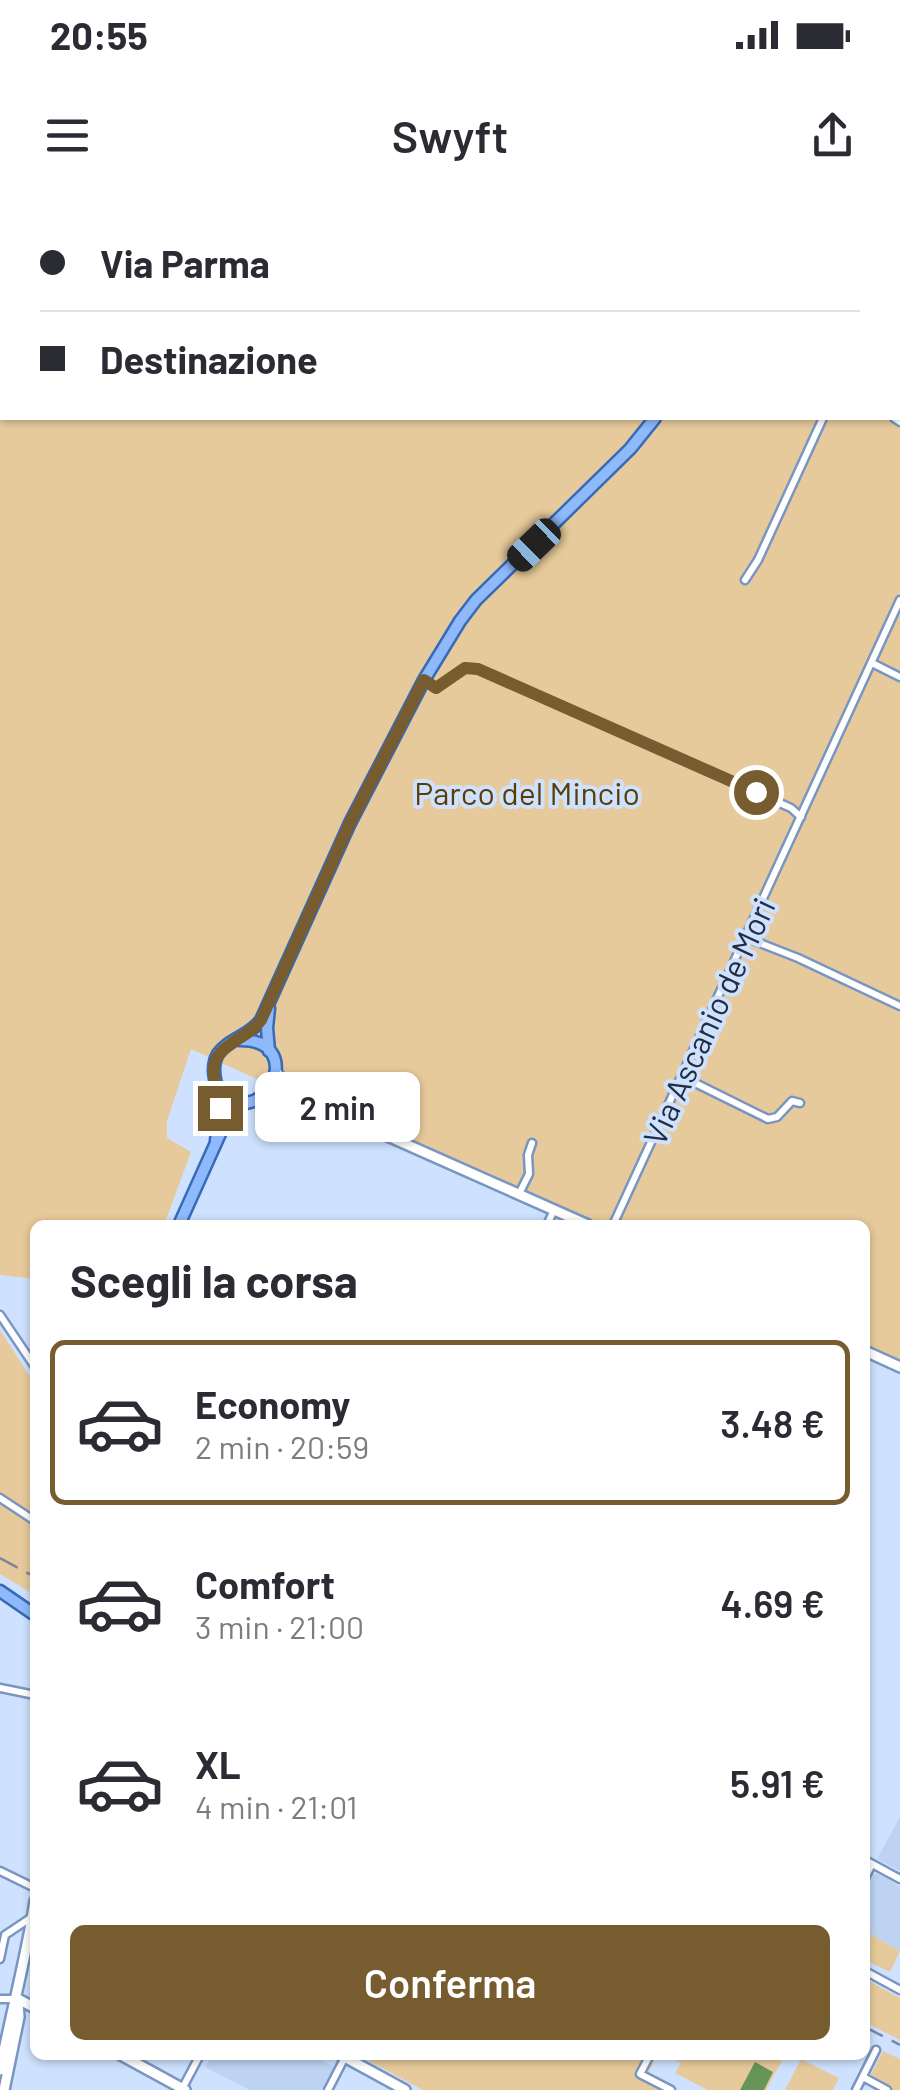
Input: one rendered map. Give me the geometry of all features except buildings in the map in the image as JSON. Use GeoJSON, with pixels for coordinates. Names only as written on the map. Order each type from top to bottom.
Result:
{"type":"FeatureCollection","features":[{"type":"Feature","properties":{"kind":"main road"},"geometry":{"type":"LineString","coordinates":[[216,1140],[220,1108],[214,1069],[217,1056],[257,1026],[350,823],[424,680],[476,600],[612,467],[653,420]]}},
{"type":"Feature","properties":{"kind":"main road"},"geometry":{"type":"LineString","coordinates":[[181,1220],[232,1113],[270,1090],[276,1072],[267,1028],[272,998]]}},
{"type":"Feature","properties":{"kind":"main road"},"geometry":{"type":"LineString","coordinates":[[239,1040],[260,1044],[270,1052]]}},
{"type":"Feature","properties":{"kind":"main road"},"geometry":{"type":"LineString","coordinates":[[217,1085],[230,1098],[251,1101]]}},
{"type":"Feature","properties":{"kind":"main road"},"geometry":{"type":"LineString","coordinates":[[0,1591],[30,1611]]}},
{"type":"Feature","properties":{"kind":"street"},"geometry":{"type":"LineString","coordinates":[[745,580],[758,560],[822,420]]}},
{"type":"Feature","properties":{"kind":"street","name":"Via Ascanio de Mori"},"geometry":{"type":"LineString","coordinates":[[616,1220],[900,600]]}},
{"type":"Feature","properties":{"kind":"street"},"geometry":{"type":"LineString","coordinates":[[872,663],[900,677]]}},
{"type":"Feature","properties":{"kind":"street"},"geometry":{"type":"LineString","coordinates":[[424,680],[436,688],[465,668],[478,669],[791,808],[801,817]]}},
{"type":"Feature","properties":{"kind":"street"},"geometry":{"type":"LineString","coordinates":[[747,938],[900,1006]]}},
{"type":"Feature","properties":{"kind":"street"},"geometry":{"type":"LineString","coordinates":[[276,1072],[286,1088],[302,1098],[577,1220]]}},
{"type":"Feature","properties":{"kind":"street"},"geometry":{"type":"LineString","coordinates":[[683,1077],[768,1119],[777,1117],[792,1101],[800,1103]]}},
{"type":"Feature","properties":{"kind":"street"},"geometry":{"type":"LineString","coordinates":[[251,1101],[302,1098]]}},
{"type":"Feature","properties":{"kind":"street"},"geometry":{"type":"LineString","coordinates":[[519,1194],[529,1174],[532,1144]]}},
{"type":"Feature","properties":{"kind":"street"},"geometry":{"type":"LineString","coordinates":[[549,1220],[554,1210]]}},
{"type":"Feature","properties":{"kind":"street"},"geometry":{"type":"LineString","coordinates":[[0,1315],[30,1360]]}},
{"type":"Feature","properties":{"kind":"street"},"geometry":{"type":"LineString","coordinates":[[870,1353],[900,1367]]}},
{"type":"Feature","properties":{"kind":"street"},"geometry":{"type":"LineString","coordinates":[[0,1498],[30,1518]]}},
{"type":"Feature","properties":{"kind":"street"},"geometry":{"type":"LineString","coordinates":[[0,1688],[30,1695]]}},
{"type":"Feature","properties":{"kind":"street"},"geometry":{"type":"LineString","coordinates":[[870,1863],[900,1879]]}},
{"type":"Feature","properties":{"kind":"street"},"geometry":{"type":"LineString","coordinates":[[0,1871],[30,1886]]}},
{"type":"Feature","properties":{"kind":"street"},"geometry":{"type":"LineString","coordinates":[[0,1959],[5,1936],[30,1918]]}},
{"type":"Feature","properties":{"kind":"street"},"geometry":{"type":"LineString","coordinates":[[8,1933],[22,1934],[28,1944]]}},
{"type":"Feature","properties":{"kind":"street"},"geometry":{"type":"LineString","coordinates":[[0,2070],[30,1933]]}},
{"type":"Feature","properties":{"kind":"street"},"geometry":{"type":"LineString","coordinates":[[870,1973],[900,1990]]}},
{"type":"Feature","properties":{"kind":"street"},"geometry":{"type":"LineString","coordinates":[[0,1999],[18,1999],[30,2005]]}},
{"type":"Feature","properties":{"kind":"street"},"geometry":{"type":"LineString","coordinates":[[4,2090],[19,2016],[18,1999]]}},
{"type":"Feature","properties":{"kind":"street"},"geometry":{"type":"LineString","coordinates":[[856,2090],[876,2050]]}},
{"type":"Feature","properties":{"kind":"street"},"geometry":{"type":"LineString","coordinates":[[130,2060],[182,2090],[197,2060]]}},
{"type":"Feature","properties":{"kind":"street"},"geometry":{"type":"LineString","coordinates":[[328,2090],[341,2060]]}},
{"type":"Feature","properties":{"kind":"street"},"geometry":{"type":"LineString","coordinates":[[350,2060],[405,2090]]}},
{"type":"Feature","properties":{"kind":"street"},"geometry":{"type":"LineString","coordinates":[[647,2060],[640,2074],[671,2090]]}},
{"type":"Feature","properties":{"kind":"street"},"geometry":{"type":"LineString","coordinates":[[862,2077],[886,2090]]}},
{"type":"Feature","properties":{"kind":"shaded area"},"geometry":{"type":"Polygon","coordinates":[[[900,1817],[900,1871],[877,1859],[900,1817]]]}},
{"type":"Feature","properties":{"kind":"shaded area"},"geometry":{"type":"Polygon","coordinates":[[[879,1873],[900,1887],[900,1951],[870,1934],[873,1875],[879,1873]]]}},
{"type":"Feature","properties":{"kind":"shaded area"},"geometry":{"type":"Polygon","coordinates":[[[209,2060],[321,2060],[334,2067],[321,2090],[250,2090],[205,2067],[209,2060]]]}},
{"type":"Feature","properties":{"kind":"shaded area"},"geometry":{"type":"Polygon","coordinates":[[[755,2062],[773,2072],[764,2090],[740,2090],[755,2062]]]}},
{"type":"Feature","properties":{"kind":"green space","name":"Parco del Mincio"},"geometry":{"type":"Polygon","coordinates":[[[0,420],[900,420],[900,1372],[870,1358],[870,1220],[566,1220],[191,1049],[167,1121],[167,1138],[191,1152],[166,1220],[30,1220],[30,1278],[0,1275],[0,420]]]}},
{"type":"Feature","properties":{"kind":"green space"},"geometry":{"type":"Polygon","coordinates":[[[0,1330],[30,1376],[30,1592],[0,1574],[0,1330]]]}},
{"type":"Feature","properties":{"kind":"green space"},"geometry":{"type":"Polygon","coordinates":[[[870,1934],[900,1951],[890,1972],[870,1962],[870,1934]]]}},
{"type":"Feature","properties":{"kind":"green space"},"geometry":{"type":"Polygon","coordinates":[[[870,1982],[900,1998],[900,2040],[870,2025],[870,1982]]]}},
{"type":"Feature","properties":{"kind":"green space"},"geometry":{"type":"Polygon","coordinates":[[[883,2051],[900,2059],[900,2090],[869,2078],[883,2051]]]}},
{"type":"Feature","properties":{"kind":"green space"},"geometry":{"type":"Polygon","coordinates":[[[367,2060],[655,2060],[645,2080],[665,2090],[423,2090],[367,2060]]]}},
{"type":"Feature","properties":{"kind":"green space"},"geometry":{"type":"Polygon","coordinates":[[[675,2060],[782,2060],[766,2090],[708,2090],[675,2073],[681,2063],[675,2060]]]}},
{"type":"Feature","properties":{"kind":"green space"},"geometry":{"type":"Polygon","coordinates":[[[800,2060],[839,2078],[833,2090],[785,2090],[800,2060]]]}},
{"type":"Feature","properties":{"kind":"railway"},"geometry":{"type":"LineString","coordinates":[[0,1558],[30,1574]]}},
{"type":"Feature","properties":{"kind":"railway"},"geometry":{"type":"LineString","coordinates":[[870,2030],[900,2045]]}},
{"type":"Feature","properties":{"kind":"route"},"geometry":{"type":"LineString","coordinates":[[220,1108],[214,1074],[217,1056],[261,1020],[350,823],[424,680],[436,688],[465,668],[478,669],[756,792]]}}]}
